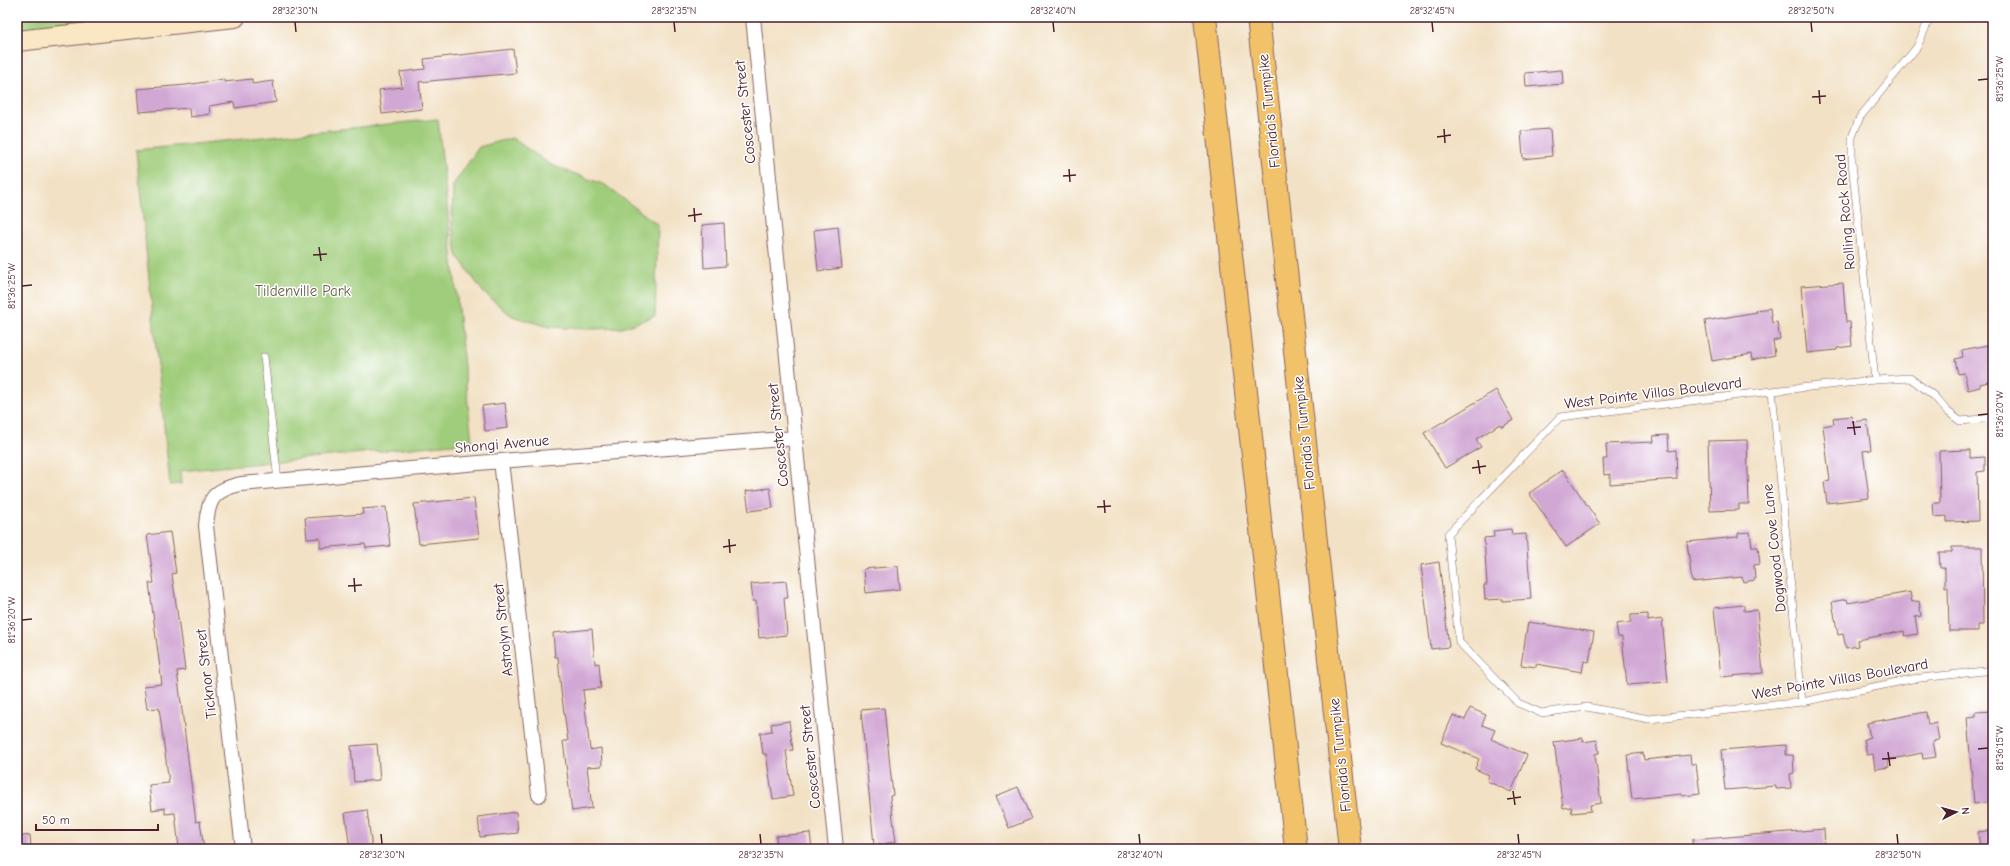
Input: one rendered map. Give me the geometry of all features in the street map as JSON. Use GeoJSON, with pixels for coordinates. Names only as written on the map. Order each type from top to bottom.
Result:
{"type":"FeatureCollection","features":[{"type":"Feature","properties":{"kind":"highway"},"geometry":{"type":"LineString","coordinates":[[1205,17],[1296,849]]}},
{"type":"Feature","properties":{"kind":"highway","name":"Florida's Turnpike"},"geometry":{"type":"LineString","coordinates":[[1258,17],[1350,849]]}},
{"type":"Feature","properties":{"kind":"main road"},"geometry":{"type":"LineString","coordinates":[[17,40],[235,17]]}},
{"type":"Feature","properties":{"kind":"street","name":"Coscester Street"},"geometry":{"type":"LineString","coordinates":[[752,17],[796,438],[836,849]]}},
{"type":"Feature","properties":{"kind":"street","name":"Shongi Avenue"},"geometry":{"type":"LineString","coordinates":[[214,495],[228,487],[278,481],[501,461],[796,438]]}},
{"type":"Feature","properties":{"kind":"street","name":"Astrolyn Street"},"geometry":{"type":"LineString","coordinates":[[501,461],[539,795]]}},
{"type":"Feature","properties":{"kind":"street","name":"Ticknor Street"},"geometry":{"type":"LineString","coordinates":[[214,495],[207,508],[206,526],[243,849]]}},
{"type":"Feature","properties":{"kind":"lane","name":"Rolling Rock Road"},"geometry":{"type":"LineString","coordinates":[[1875,380],[1852,163],[1852,137],[1860,117],[1917,48],[1930,17]]}},
{"type":"Feature","properties":{"kind":"lane"},"geometry":{"type":"LineString","coordinates":[[264,357],[278,481]]}},
{"type":"Feature","properties":{"kind":"lane","name":"West Pointe Villas Boulevard"},"geometry":{"type":"LineString","coordinates":[[1993,418],[1960,422],[1947,411],[1934,396],[1910,378],[1875,380],[1772,391],[1560,417],[1448,534],[1459,642],[1518,703],[1541,713],[1587,707],[1649,720],[1802,702],[1912,679],[1993,670]]}},
{"type":"Feature","properties":{"kind":"lane","name":"Dogwood Cove Lane"},"geometry":{"type":"LineString","coordinates":[[1772,391],[1802,702]]}},
{"type":"Feature","properties":{"kind":"green space"},"geometry":{"type":"Polygon","coordinates":[[[17,17],[235,17],[17,40],[17,17]]]}},
{"type":"Feature","properties":{"kind":"green space","name":"Tildenville Park"},"geometry":{"type":"Polygon","coordinates":[[[438,119],[472,442],[180,471],[181,484],[170,485],[136,150],[438,119]]]}},
{"type":"Feature","properties":{"kind":"green space"},"geometry":{"type":"Polygon","coordinates":[[[512,138],[551,165],[605,185],[658,225],[655,316],[622,328],[589,329],[549,327],[512,316],[483,292],[457,255],[452,225],[453,185],[479,147],[512,138]]]}},
{"type":"Feature","properties":{"kind":"building"},"geometry":{"type":"Polygon","coordinates":[[[513,49],[516,73],[419,82],[422,109],[382,114],[379,90],[402,87],[400,72],[425,69],[424,59],[513,49]]]}},
{"type":"Feature","properties":{"kind":"building"},"geometry":{"type":"Polygon","coordinates":[[[1562,70],[1563,84],[1526,87],[1525,73],[1562,70]]]}},
{"type":"Feature","properties":{"kind":"building"},"geometry":{"type":"Polygon","coordinates":[[[224,79],[224,82],[252,79],[252,84],[273,81],[276,102],[235,108],[234,102],[209,106],[210,114],[190,117],[189,108],[139,112],[137,89],[186,85],[224,79]]]}},
{"type":"Feature","properties":{"kind":"building"},"geometry":{"type":"Polygon","coordinates":[[[1550,129],[1552,156],[1523,159],[1521,131],[1550,129]]]}},
{"type":"Feature","properties":{"kind":"building"},"geometry":{"type":"Polygon","coordinates":[[[724,223],[726,266],[704,268],[702,225],[724,223]]]}},
{"type":"Feature","properties":{"kind":"building"},"geometry":{"type":"Polygon","coordinates":[[[838,227],[842,268],[818,271],[814,230],[838,227]]]}},
{"type":"Feature","properties":{"kind":"building"},"geometry":{"type":"Polygon","coordinates":[[[1843,283],[1846,322],[1850,322],[1852,346],[1837,348],[1837,350],[1807,353],[1801,286],[1843,283]]]}},
{"type":"Feature","properties":{"kind":"building"},"geometry":{"type":"Polygon","coordinates":[[[1770,308],[1772,323],[1777,322],[1780,339],[1773,341],[1775,355],[1752,360],[1751,354],[1712,361],[1705,321],[1757,312],[1756,310],[1770,308]]]}},
{"type":"Feature","properties":{"kind":"building"},"geometry":{"type":"Polygon","coordinates":[[[1993,344],[1993,381],[1980,384],[1980,387],[1968,390],[1964,373],[1958,374],[1955,359],[1963,357],[1962,350],[1993,344]]]}},
{"type":"Feature","properties":{"kind":"building"},"geometry":{"type":"Polygon","coordinates":[[[1496,390],[1513,420],[1502,427],[1500,424],[1476,439],[1481,447],[1445,468],[1424,433],[1496,390]]]}},
{"type":"Feature","properties":{"kind":"building"},"geometry":{"type":"Polygon","coordinates":[[[505,403],[508,428],[485,431],[482,406],[505,403]]]}},
{"type":"Feature","properties":{"kind":"building"},"geometry":{"type":"Polygon","coordinates":[[[1851,416],[1852,422],[1867,420],[1871,450],[1863,451],[1869,498],[1827,503],[1824,482],[1830,481],[1823,426],[1834,424],[1833,418],[1851,416]]]}},
{"type":"Feature","properties":{"kind":"building"},"geometry":{"type":"Polygon","coordinates":[[[1668,435],[1669,451],[1676,450],[1677,479],[1610,484],[1610,474],[1604,475],[1603,459],[1607,459],[1606,444],[1654,442],[1653,436],[1668,435]]]}},
{"type":"Feature","properties":{"kind":"building"},"geometry":{"type":"Polygon","coordinates":[[[1747,440],[1749,504],[1739,504],[1739,510],[1710,511],[1708,441],[1747,440]]]}},
{"type":"Feature","properties":{"kind":"building"},"geometry":{"type":"Polygon","coordinates":[[[1970,450],[1970,458],[1985,457],[1985,471],[1977,472],[1978,521],[1947,522],[1947,516],[1934,517],[1933,503],[1940,503],[1939,451],[1970,450]]]}},
{"type":"Feature","properties":{"kind":"building"},"geometry":{"type":"Polygon","coordinates":[[[1563,470],[1600,524],[1566,547],[1529,493],[1563,470]]]}},
{"type":"Feature","properties":{"kind":"building"},"geometry":{"type":"Polygon","coordinates":[[[770,488],[773,508],[749,511],[746,491],[770,488]]]}},
{"type":"Feature","properties":{"kind":"building"},"geometry":{"type":"Polygon","coordinates":[[[474,498],[479,538],[419,544],[414,504],[474,498]]]}},
{"type":"Feature","properties":{"kind":"building"},"geometry":{"type":"Polygon","coordinates":[[[386,507],[390,546],[366,548],[365,544],[320,548],[320,538],[307,539],[305,518],[363,514],[362,509],[386,507]]]}},
{"type":"Feature","properties":{"kind":"building"},"geometry":{"type":"Polygon","coordinates":[[[1511,529],[1512,535],[1526,534],[1531,599],[1503,601],[1503,599],[1485,600],[1484,585],[1487,585],[1484,538],[1494,537],[1493,531],[1511,529]]]}},
{"type":"Feature","properties":{"kind":"building"},"geometry":{"type":"Polygon","coordinates":[[[170,532],[176,573],[172,574],[185,670],[177,671],[196,822],[200,821],[204,849],[179,849],[175,813],[165,814],[165,808],[152,810],[149,785],[169,783],[159,708],[147,709],[144,686],[162,684],[149,583],[154,583],[147,535],[170,532]]]}},
{"type":"Feature","properties":{"kind":"building"},"geometry":{"type":"Polygon","coordinates":[[[1750,532],[1752,547],[1758,547],[1760,564],[1754,565],[1755,580],[1743,582],[1742,577],[1692,582],[1687,542],[1738,537],[1738,533],[1750,532]]]}},
{"type":"Feature","properties":{"kind":"building"},"geometry":{"type":"Polygon","coordinates":[[[1952,547],[1982,547],[1983,625],[1978,625],[1978,631],[1949,631],[1948,587],[1945,587],[1945,568],[1940,568],[1939,552],[1952,552],[1952,547]]]}},
{"type":"Feature","properties":{"kind":"building"},"geometry":{"type":"Polygon","coordinates":[[[1439,562],[1449,647],[1431,649],[1421,565],[1439,562]]]}},
{"type":"Feature","properties":{"kind":"building"},"geometry":{"type":"Polygon","coordinates":[[[898,566],[900,589],[866,593],[864,569],[898,566]]]}},
{"type":"Feature","properties":{"kind":"building"},"geometry":{"type":"Polygon","coordinates":[[[786,581],[788,598],[784,598],[787,635],[759,638],[756,601],[753,601],[751,584],[786,581]]]}},
{"type":"Feature","properties":{"kind":"building"},"geometry":{"type":"Polygon","coordinates":[[[1910,592],[1912,602],[1919,601],[1921,616],[1915,617],[1918,634],[1905,636],[1904,631],[1857,640],[1858,646],[1846,648],[1843,634],[1838,635],[1832,602],[1847,599],[1848,603],[1910,592]]]}},
{"type":"Feature","properties":{"kind":"building"},"geometry":{"type":"Polygon","coordinates":[[[1744,605],[1744,611],[1757,610],[1763,673],[1721,677],[1714,608],[1744,605]]]}},
{"type":"Feature","properties":{"kind":"building"},"geometry":{"type":"Polygon","coordinates":[[[1648,614],[1648,621],[1662,619],[1668,682],[1627,685],[1622,637],[1618,637],[1616,624],[1631,622],[1631,615],[1648,614]]]}},
{"type":"Feature","properties":{"kind":"building"},"geometry":{"type":"Polygon","coordinates":[[[1528,622],[1594,632],[1589,662],[1584,661],[1582,672],[1536,664],[1536,667],[1521,665],[1528,622]]]}},
{"type":"Feature","properties":{"kind":"building"},"geometry":{"type":"Polygon","coordinates":[[[592,629],[595,664],[599,663],[601,688],[583,690],[590,750],[601,748],[602,766],[587,767],[592,808],[572,811],[563,741],[568,741],[558,657],[555,657],[553,633],[592,629]]]}},
{"type":"Feature","properties":{"kind":"building"},"geometry":{"type":"Polygon","coordinates":[[[884,708],[893,795],[890,796],[896,842],[874,845],[861,710],[884,708]]]}},
{"type":"Feature","properties":{"kind":"building"},"geometry":{"type":"Polygon","coordinates":[[[1470,708],[1486,715],[1482,725],[1495,730],[1491,739],[1527,755],[1511,792],[1487,781],[1489,775],[1475,769],[1479,759],[1441,743],[1453,715],[1465,720],[1470,708]]]}},
{"type":"Feature","properties":{"kind":"building"},"geometry":{"type":"Polygon","coordinates":[[[1993,711],[1993,802],[1974,804],[1967,717],[1976,716],[1976,712],[1993,711]]]}},
{"type":"Feature","properties":{"kind":"building"},"geometry":{"type":"Polygon","coordinates":[[[1926,712],[1928,725],[1936,723],[1939,740],[1933,741],[1936,757],[1923,759],[1922,753],[1888,760],[1889,767],[1875,769],[1873,754],[1867,755],[1864,739],[1870,737],[1867,723],[1926,712]]]}},
{"type":"Feature","properties":{"kind":"building"},"geometry":{"type":"Polygon","coordinates":[[[789,721],[793,750],[786,751],[793,796],[773,799],[766,754],[763,754],[760,733],[772,731],[771,724],[789,721]]]}},
{"type":"Feature","properties":{"kind":"building"},"geometry":{"type":"Polygon","coordinates":[[[1583,738],[1583,742],[1597,740],[1599,753],[1595,754],[1601,803],[1590,805],[1591,811],[1572,813],[1571,807],[1563,808],[1554,742],[1583,738]]]}},
{"type":"Feature","properties":{"kind":"building"},"geometry":{"type":"Polygon","coordinates":[[[377,744],[380,780],[354,782],[351,746],[377,744]]]}},
{"type":"Feature","properties":{"kind":"building"},"geometry":{"type":"Polygon","coordinates":[[[1786,745],[1786,755],[1793,755],[1794,773],[1790,774],[1791,788],[1776,789],[1776,786],[1725,790],[1721,750],[1786,745]]]}},
{"type":"Feature","properties":{"kind":"building"},"geometry":{"type":"Polygon","coordinates":[[[1643,753],[1644,760],[1690,755],[1691,764],[1696,764],[1700,794],[1682,796],[1682,794],[1632,799],[1627,755],[1643,753]]]}},
{"type":"Feature","properties":{"kind":"building"},"geometry":{"type":"Polygon","coordinates":[[[1018,787],[1031,819],[1009,828],[996,796],[1018,787]]]}},
{"type":"Feature","properties":{"kind":"building"},"geometry":{"type":"Polygon","coordinates":[[[367,810],[372,849],[350,849],[345,813],[367,810]]]}},
{"type":"Feature","properties":{"kind":"building"},"geometry":{"type":"Polygon","coordinates":[[[516,812],[518,833],[480,837],[478,817],[516,812]]]}},
{"type":"Feature","properties":{"kind":"building"},"geometry":{"type":"Polygon","coordinates":[[[1824,829],[1825,849],[1693,849],[1692,840],[1824,829]]]}},
{"type":"Feature","properties":{"kind":"building"},"geometry":{"type":"Polygon","coordinates":[[[1993,830],[1993,849],[1980,849],[1978,832],[1993,830]]]}},
{"type":"Feature","properties":{"kind":"building"},"geometry":{"type":"Polygon","coordinates":[[[810,833],[812,849],[777,849],[776,836],[810,833]]]}},
{"type":"Feature","properties":{"kind":"building"},"geometry":{"type":"Polygon","coordinates":[[[30,835],[31,849],[17,849],[17,837],[30,835]]]}}]}
